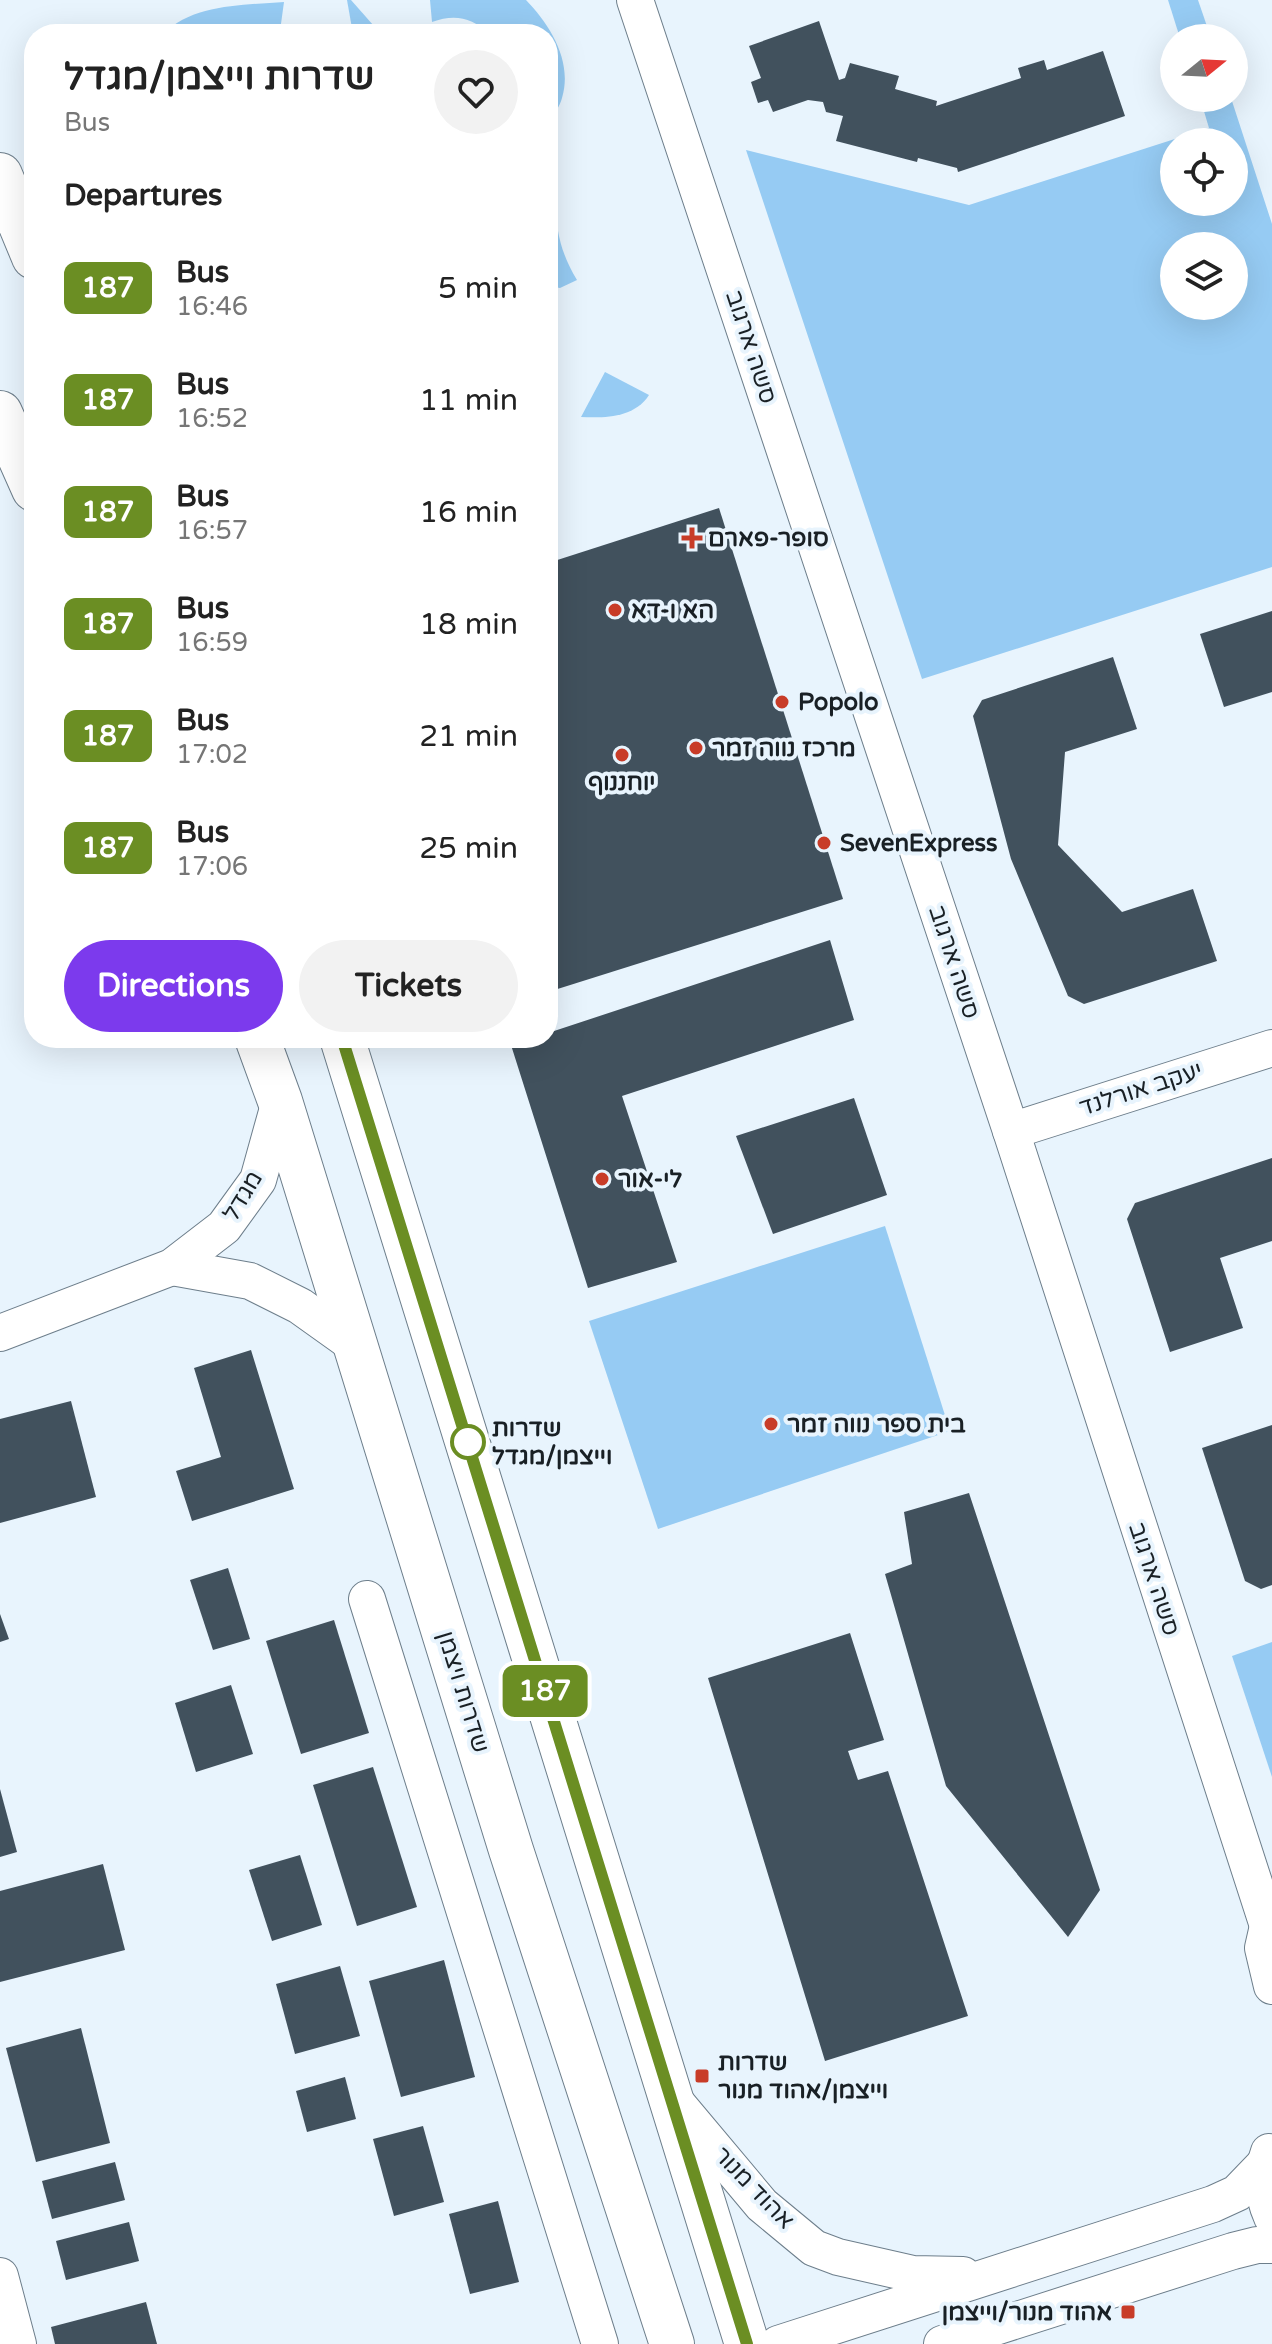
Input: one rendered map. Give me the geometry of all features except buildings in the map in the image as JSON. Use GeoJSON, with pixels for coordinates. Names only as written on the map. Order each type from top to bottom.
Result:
{"type":"FeatureCollection","features":[{"type":"Feature","properties":{"kind":"main road"},"geometry":{"type":"LineString","coordinates":[[0,175],[24,233]]}},
{"type":"Feature","properties":{"kind":"main road"},"geometry":{"type":"LineString","coordinates":[[0,413],[24,467]]}},
{"type":"Feature","properties":{"kind":"main road","name":"שדרות ויצמן"},"geometry":{"type":"LineString","coordinates":[[261,1048],[280,1101],[516,1865],[672,2344]]}},
{"type":"Feature","properties":{"kind":"main road"},"geometry":{"type":"LineString","coordinates":[[345,1048],[747,2344]]}},
{"type":"Feature","properties":{"kind":"street","name":"סשה ארגוב"},"geometry":{"type":"LineString","coordinates":[[635,0],[1011,1131],[1270,1929],[1263,1948],[1272,1986]]}},
{"type":"Feature","properties":{"kind":"street","name":"יעקב אורלנד"},"geometry":{"type":"LineString","coordinates":[[1011,1131],[1272,1048]]}},
{"type":"Feature","properties":{"kind":"street","name":"מגדל"},"geometry":{"type":"LineString","coordinates":[[0,1333],[172,1267],[224,1227],[258,1180],[280,1101]]}},
{"type":"Feature","properties":{"kind":"street"},"geometry":{"type":"LineString","coordinates":[[172,1267],[250,1281],[300,1306],[356,1346]]}},
{"type":"Feature","properties":{"kind":"street"},"geometry":{"type":"LineString","coordinates":[[367,1599],[600,2344]]}},
{"type":"Feature","properties":{"kind":"street","name":"אהוד מנור"},"geometry":{"type":"LineString","coordinates":[[671,2097],[762,2205],[814,2248],[838,2257],[913,2274],[993,2275]]}},
{"type":"Feature","properties":{"kind":"street","name":"אהוד מנור"},"geometry":{"type":"LineString","coordinates":[[778,2344],[1213,2204],[1237,2193],[1270,2148]]}},
{"type":"Feature","properties":{"kind":"street"},"geometry":{"type":"LineString","coordinates":[[1270,2148],[1263,2190],[1272,2217]]}},
{"type":"Feature","properties":{"kind":"street"},"geometry":{"type":"LineString","coordinates":[[942,2344],[1233,2251],[1272,2245]]}},
{"type":"Feature","properties":{"kind":"street"},"geometry":{"type":"LineString","coordinates":[[0,2276],[11,2340]]}},
{"type":"Feature","properties":{"kind":"street"},"geometry":{"type":"LineString","coordinates":[[975,2344],[1006,2324]]}},
{"type":"Feature","properties":{"kind":"shaded area"},"geometry":{"type":"Polygon","coordinates":[[[347,0],[351,0],[372,24],[351,24],[347,0]]]}},
{"type":"Feature","properties":{"kind":"shaded area"},"geometry":{"type":"Polygon","coordinates":[[[430,0],[526,0],[545,24],[476,24],[455,18],[432,22],[430,0]]]}},
{"type":"Feature","properties":{"kind":"shaded area"},"geometry":{"type":"Polygon","coordinates":[[[1168,0],[1198,0],[1206,24],[1176,24],[1168,0]]]}},
{"type":"Feature","properties":{"kind":"shaded area"},"geometry":{"type":"Polygon","coordinates":[[[284,2],[281,24],[175,24],[204,11],[284,2]]]}},
{"type":"Feature","properties":{"kind":"shaded area"},"geometry":{"type":"Polygon","coordinates":[[[558,47],[565,84],[558,106],[558,47]]]}},
{"type":"Feature","properties":{"kind":"shaded area"},"geometry":{"type":"Polygon","coordinates":[[[1204,112],[1236,112],[1241,128],[1209,128],[1204,112]]]}},
{"type":"Feature","properties":{"kind":"shaded area"},"geometry":{"type":"Polygon","coordinates":[[[1160,144],[1160,216],[1248,216],[1248,150],[1272,224],[1272,567],[922,679],[746,150],[969,205],[1160,144]]]}},
{"type":"Feature","properties":{"kind":"shaded area"},"geometry":{"type":"Polygon","coordinates":[[[558,231],[577,280],[558,288],[558,231]]]}},
{"type":"Feature","properties":{"kind":"shaded area"},"geometry":{"type":"Polygon","coordinates":[[[605,372],[649,395],[643,403],[627,412],[609,417],[581,417],[605,372]]]}},
{"type":"Feature","properties":{"kind":"shaded area"},"geometry":{"type":"Polygon","coordinates":[[[885,1226],[950,1431],[658,1529],[589,1321],[885,1226]]]}},
{"type":"Feature","properties":{"kind":"shaded area"},"geometry":{"type":"Polygon","coordinates":[[[1272,1642],[1272,1777],[1232,1656],[1272,1642]]]}},
{"type":"Feature","properties":{"kind":"bus line","name":"187"},"geometry":{"type":"LineString","coordinates":[[345,1048],[747,2344]]}},
{"type":"Feature","properties":{"kind":"place","name":"סופר-פארם"},"geometry":{"type":"Point","coordinates":[692,538]}},
{"type":"Feature","properties":{"kind":"place","name":"הא ו-דא"},"geometry":{"type":"Point","coordinates":[615,610]}},
{"type":"Feature","properties":{"kind":"place","name":"Popolo"},"geometry":{"type":"Point","coordinates":[782,702]}},
{"type":"Feature","properties":{"kind":"place","name":"מרכז נווה זמר"},"geometry":{"type":"Point","coordinates":[696,748]}},
{"type":"Feature","properties":{"kind":"place","name":"יוחננוף"},"geometry":{"type":"Point","coordinates":[622,755]}},
{"type":"Feature","properties":{"kind":"place","name":"SevenExpress"},"geometry":{"type":"Point","coordinates":[824,843]}},
{"type":"Feature","properties":{"kind":"place","name":"לי-אור"},"geometry":{"type":"Point","coordinates":[602,1179]}},
{"type":"Feature","properties":{"kind":"place","name":"בית ספר נווה זמר"},"geometry":{"type":"Point","coordinates":[771,1424]}},
{"type":"Feature","properties":{"kind":"place","name":"שדרות וייצמן/מגדל"},"geometry":{"type":"Point","coordinates":[468,1442]}},
{"type":"Feature","properties":{"kind":"place","name":"שדרות וייצמן/אהוד מנור"},"geometry":{"type":"Point","coordinates":[702,2076]}},
{"type":"Feature","properties":{"kind":"place","name":"אהוד מנור/וייצמן"},"geometry":{"type":"Point","coordinates":[1128,2312]}}]}
